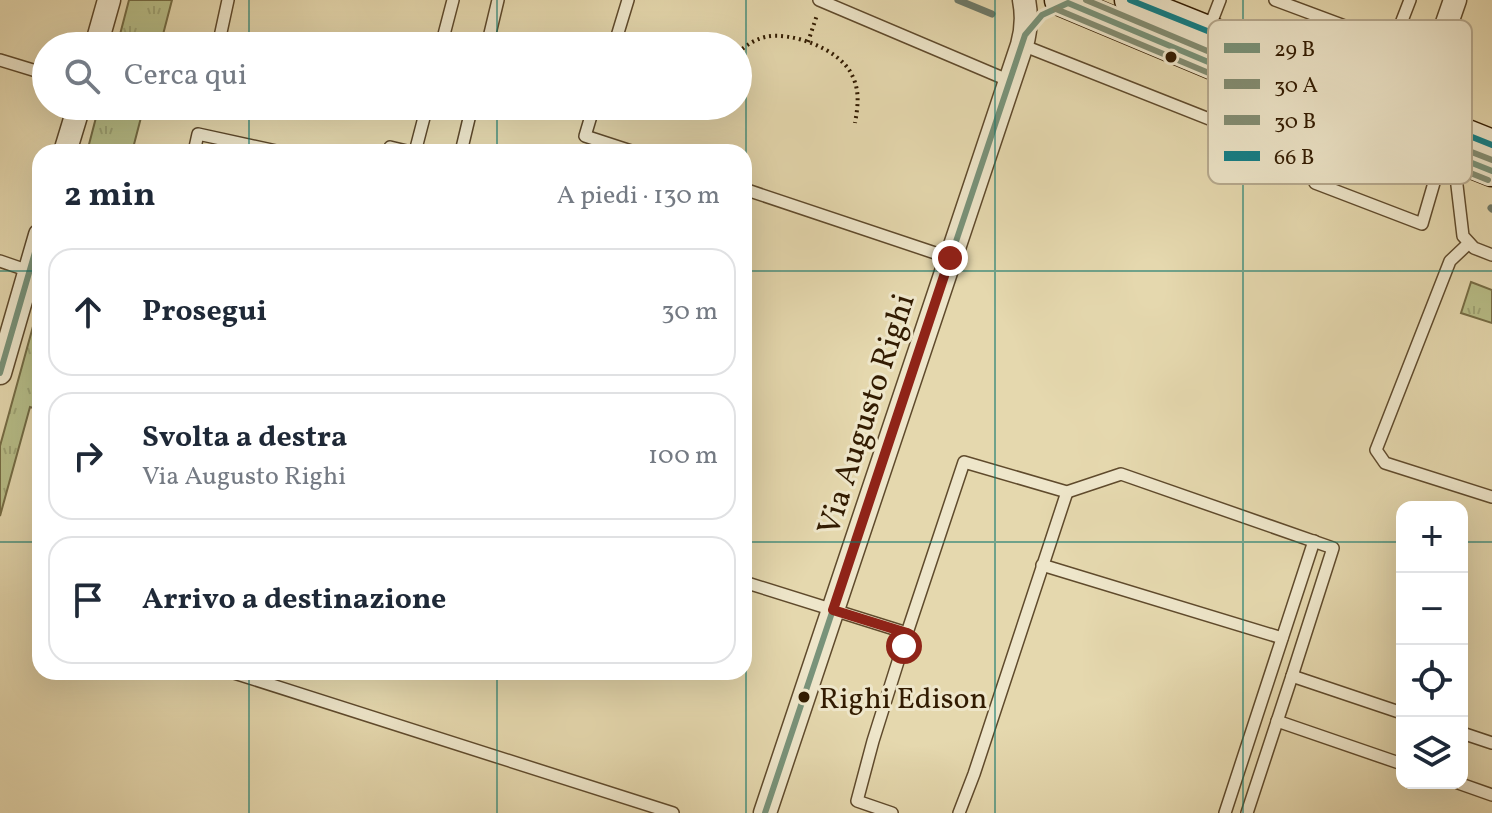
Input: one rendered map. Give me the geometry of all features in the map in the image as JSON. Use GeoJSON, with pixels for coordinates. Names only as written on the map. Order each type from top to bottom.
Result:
{"type":"FeatureCollection","features":[{"type":"Feature","properties":{"kind":"main road"},"geometry":{"type":"LineString","coordinates":[[1130,0],[1208,31]]}},
{"type":"Feature","properties":{"kind":"main road"},"geometry":{"type":"LineString","coordinates":[[1064,2],[1208,62]]}},
{"type":"Feature","properties":{"kind":"main road"},"geometry":{"type":"LineString","coordinates":[[1472,137],[1492,145]]}},
{"type":"Feature","properties":{"kind":"main road"},"geometry":{"type":"LineString","coordinates":[[1472,163],[1492,171]]}},
{"type":"Feature","properties":{"kind":"street"},"geometry":{"type":"LineString","coordinates":[[100,32],[109,0]]}},
{"type":"Feature","properties":{"kind":"street","name":"Via Augusto Righi"},"geometry":{"type":"LineString","coordinates":[[765,813],[1024,40],[1024,0]]}},
{"type":"Feature","properties":{"kind":"street"},"geometry":{"type":"LineString","coordinates":[[1448,20],[1455,0]]}},
{"type":"Feature","properties":{"kind":"street"},"geometry":{"type":"LineString","coordinates":[[1024,40],[1042,15],[1064,2]]}},
{"type":"Feature","properties":{"kind":"street"},"geometry":{"type":"LineString","coordinates":[[67,144],[75,120]]}},
{"type":"Feature","properties":{"kind":"street"},"geometry":{"type":"LineString","coordinates":[[0,373],[32,262]]}},
{"type":"Feature","properties":{"kind":"lane"},"geometry":{"type":"LineString","coordinates":[[221,32],[228,0]]}},
{"type":"Feature","properties":{"kind":"lane"},"geometry":{"type":"LineString","coordinates":[[445,32],[453,0]]}},
{"type":"Feature","properties":{"kind":"lane"},"geometry":{"type":"LineString","coordinates":[[490,32],[498,0]]}},
{"type":"Feature","properties":{"kind":"lane"},"geometry":{"type":"LineString","coordinates":[[618,32],[628,0]]}},
{"type":"Feature","properties":{"kind":"lane"},"geometry":{"type":"LineString","coordinates":[[821,0],[1010,81]]}},
{"type":"Feature","properties":{"kind":"lane"},"geometry":{"type":"LineString","coordinates":[[1212,20],[1220,0]]}},
{"type":"Feature","properties":{"kind":"lane"},"geometry":{"type":"LineString","coordinates":[[1275,0],[1329,20]]}},
{"type":"Feature","properties":{"kind":"lane"},"geometry":{"type":"LineString","coordinates":[[1402,20],[1410,0]]}},
{"type":"Feature","properties":{"kind":"lane"},"geometry":{"type":"LineString","coordinates":[[1024,40],[1208,117]]}},
{"type":"Feature","properties":{"kind":"lane"},"geometry":{"type":"LineString","coordinates":[[0,60],[32,70]]}},
{"type":"Feature","properties":{"kind":"lane"},"geometry":{"type":"LineString","coordinates":[[415,144],[423,120]]}},
{"type":"Feature","properties":{"kind":"lane"},"geometry":{"type":"LineString","coordinates":[[463,144],[469,120]]}},
{"type":"Feature","properties":{"kind":"lane"},"geometry":{"type":"LineString","coordinates":[[590,120],[585,136],[610,144]]}},
{"type":"Feature","properties":{"kind":"lane"},"geometry":{"type":"LineString","coordinates":[[196,144],[198,134],[244,144]]}},
{"type":"Feature","properties":{"kind":"lane"},"geometry":{"type":"LineString","coordinates":[[1318,184],[1422,224],[1437,184]]}},
{"type":"Feature","properties":{"kind":"lane"},"geometry":{"type":"LineString","coordinates":[[1454,184],[1463,236],[1474,248],[1492,255]]}},
{"type":"Feature","properties":{"kind":"lane"},"geometry":{"type":"LineString","coordinates":[[752,192],[950,258]]}},
{"type":"Feature","properties":{"kind":"lane"},"geometry":{"type":"LineString","coordinates":[[1469,243],[1450,261],[1376,450],[1385,463],[1492,497]]}},
{"type":"Feature","properties":{"kind":"lane"},"geometry":{"type":"LineString","coordinates":[[0,261],[29,271]]}},
{"type":"Feature","properties":{"kind":"lane"},"geometry":{"type":"LineString","coordinates":[[892,813],[857,801],[907,633],[964,462],[1067,492],[1121,474],[1333,548],[1247,813]]}},
{"type":"Feature","properties":{"kind":"lane"},"geometry":{"type":"LineString","coordinates":[[959,813],[1067,492]]}},
{"type":"Feature","properties":{"kind":"lane"},"geometry":{"type":"LineString","coordinates":[[1225,813],[1314,541]]}},
{"type":"Feature","properties":{"kind":"lane"},"geometry":{"type":"LineString","coordinates":[[1042,565],[1282,638]]}},
{"type":"Feature","properties":{"kind":"lane"},"geometry":{"type":"LineString","coordinates":[[752,585],[907,633]]}},
{"type":"Feature","properties":{"kind":"lane"},"geometry":{"type":"LineString","coordinates":[[1292,676],[1396,711]]}},
{"type":"Feature","properties":{"kind":"lane"},"geometry":{"type":"LineString","coordinates":[[256,680],[673,813]]}},
{"type":"Feature","properties":{"kind":"lane"},"geometry":{"type":"LineString","coordinates":[[1277,721],[1396,762]]}},
{"type":"Feature","properties":{"kind":"lane"},"geometry":{"type":"LineString","coordinates":[[1468,735],[1492,743]]}},
{"type":"Feature","properties":{"kind":"lane"},"geometry":{"type":"LineString","coordinates":[[1468,787],[1492,795]]}},
{"type":"Feature","properties":{"kind":"path"},"geometry":{"type":"LineString","coordinates":[[808,42],[821,0]]}},
{"type":"Feature","properties":{"kind":"path"},"geometry":{"type":"LineString","coordinates":[[752,41],[767,36],[786,36],[808,42],[839,59],[851,72],[857,89],[859,103],[855,123]]}},
{"type":"Feature","properties":{"kind":"green space"},"geometry":{"type":"Polygon","coordinates":[[[129,0],[172,0],[164,32],[121,32],[129,0]]]}},
{"type":"Feature","properties":{"kind":"green space"},"geometry":{"type":"Polygon","coordinates":[[[95,120],[140,120],[134,144],[89,144],[95,120]]]}},
{"type":"Feature","properties":{"kind":"green space"},"geometry":{"type":"Polygon","coordinates":[[[1471,282],[1492,290],[1492,323],[1461,313],[1471,282]]]}},
{"type":"Feature","properties":{"kind":"green space"},"geometry":{"type":"Polygon","coordinates":[[[32,330],[32,408],[0,516],[0,446],[32,330]]]}},
{"type":"Feature","properties":{"kind":"waterway"},"geometry":{"type":"LineString","coordinates":[[958,0],[992,14]]}},
{"type":"Feature","properties":{"kind":"transit line"},"geometry":{"type":"LineString","coordinates":[[1086,0],[1208,51]]}},
{"type":"Feature","properties":{"kind":"transit line"},"geometry":{"type":"LineString","coordinates":[[1130,0],[1208,31]]}},
{"type":"Feature","properties":{"kind":"transit line"},"geometry":{"type":"LineString","coordinates":[[765,813],[1025,35],[1042,15],[1068,3],[1208,62]]}},
{"type":"Feature","properties":{"kind":"transit line"},"geometry":{"type":"LineString","coordinates":[[1056,9],[1208,73]]}},
{"type":"Feature","properties":{"kind":"transit line"},"geometry":{"type":"LineString","coordinates":[[1472,137],[1492,145]]}},
{"type":"Feature","properties":{"kind":"transit line"},"geometry":{"type":"LineString","coordinates":[[1472,152],[1492,160]]}},
{"type":"Feature","properties":{"kind":"transit line"},"geometry":{"type":"LineString","coordinates":[[1472,163],[1492,171]]}},
{"type":"Feature","properties":{"kind":"transit line"},"geometry":{"type":"LineString","coordinates":[[1472,174],[1488,180]]}},
{"type":"Feature","properties":{"kind":"transit line"},"geometry":{"type":"LineString","coordinates":[[0,373],[32,263]]}},
{"type":"Feature","properties":{"kind":"place","name":"Righi Edison"},"geometry":{"type":"Point","coordinates":[804,697]}},
{"type":"Feature","properties":{"kind":"route"},"geometry":{"type":"LineString","coordinates":[[904,646],[907,633],[833,610],[950,258]]}}]}
